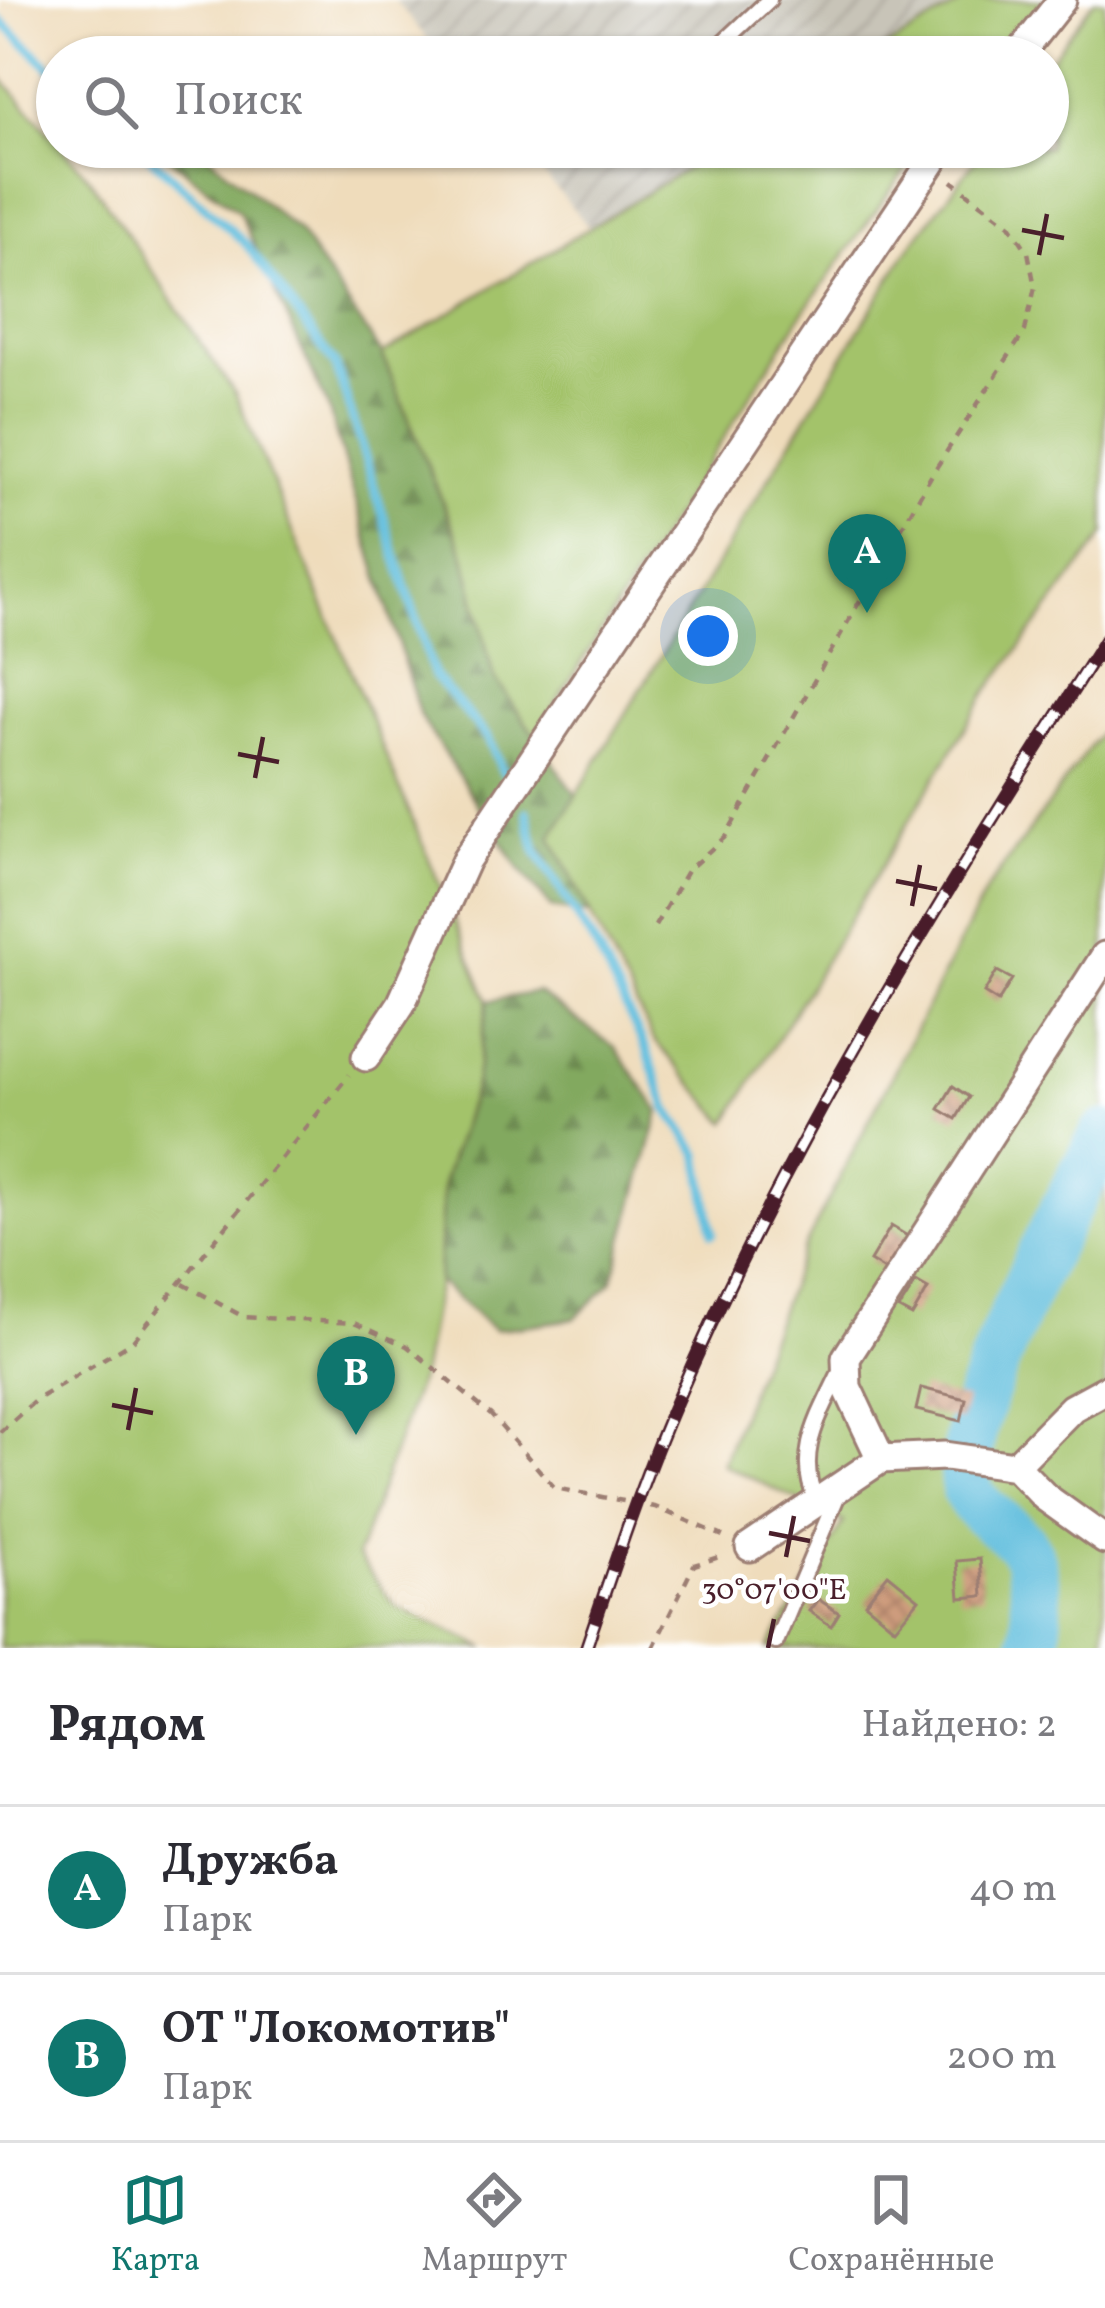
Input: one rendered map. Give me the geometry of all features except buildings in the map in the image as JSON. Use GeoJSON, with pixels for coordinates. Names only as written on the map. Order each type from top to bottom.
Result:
{"type":"FeatureCollection","features":[{"type":"Feature","properties":{"kind":"street"},"geometry":{"type":"LineString","coordinates":[[1033,36],[1061,0]]}},
{"type":"Feature","properties":{"kind":"street"},"geometry":{"type":"LineString","coordinates":[[366,1057],[401,1004],[466,860],[926,168]]}},
{"type":"Feature","properties":{"kind":"street"},"geometry":{"type":"LineString","coordinates":[[880,1459],[847,1387],[846,1358],[1105,956]]}},
{"type":"Feature","properties":{"kind":"street"},"geometry":{"type":"LineString","coordinates":[[1005,1464],[1072,1408],[1105,1390]]}},
{"type":"Feature","properties":{"kind":"street"},"geometry":{"type":"LineString","coordinates":[[750,1547],[880,1459],[945,1456],[1005,1464],[1105,1540]]}},
{"type":"Feature","properties":{"kind":"lane"},"geometry":{"type":"LineString","coordinates":[[730,36],[769,0]]}},
{"type":"Feature","properties":{"kind":"lane"},"geometry":{"type":"LineString","coordinates":[[817,1502],[804,1464],[810,1436],[846,1358]]}},
{"type":"Feature","properties":{"kind":"lane"},"geometry":{"type":"LineString","coordinates":[[776,1642],[842,1484]]}},
{"type":"Feature","properties":{"kind":"path"},"geometry":{"type":"LineString","coordinates":[[655,926],[687,871],[725,837],[934,470],[1025,331],[1035,287],[1028,252],[1010,225],[949,168]]}},
{"type":"Feature","properties":{"kind":"path"},"geometry":{"type":"LineString","coordinates":[[0,1432],[37,1400],[133,1341],[183,1284],[320,1106],[366,1057]]}},
{"type":"Feature","properties":{"kind":"path"},"geometry":{"type":"LineString","coordinates":[[183,1284],[244,1317],[354,1323],[407,1346],[491,1415],[555,1488],[655,1508],[750,1547]]}},
{"type":"Feature","properties":{"kind":"path"},"geometry":{"type":"LineString","coordinates":[[653,1648],[694,1564],[750,1547]]}},
{"type":"Feature","properties":{"kind":"shaded area"},"geometry":{"type":"Polygon","coordinates":[[[394,0],[950,0],[955,5],[904,36],[425,36],[394,0]]]}},
{"type":"Feature","properties":{"kind":"shaded area"},"geometry":{"type":"Polygon","coordinates":[[[538,168],[687,168],[589,227],[538,168]]]}},
{"type":"Feature","properties":{"kind":"green space"},"geometry":{"type":"Polygon","coordinates":[[[967,0],[1044,0],[1014,36],[906,36],[967,0]]]}},
{"type":"Feature","properties":{"kind":"green space"},"geometry":{"type":"Polygon","coordinates":[[[1094,0],[1105,0],[1105,534],[987,692],[727,1123],[654,1040],[551,837],[907,251],[969,168],[1069,168],[1067,36],[1094,0]]]}},
{"type":"Feature","properties":{"kind":"green space"},"geometry":{"type":"Polygon","coordinates":[[[0,76],[36,117],[36,168],[80,168],[236,395],[488,1001],[475,1086],[443,1182],[438,1282],[422,1371],[357,1556],[395,1606],[486,1648],[0,1648],[0,76]]]}},
{"type":"Feature","properties":{"kind":"green space"},"geometry":{"type":"Polygon","coordinates":[[[181,168],[224,168],[298,231],[382,354],[465,557],[493,676],[576,795],[551,837],[590,914],[552,908],[520,870],[420,716],[328,407],[239,212],[181,168]]]}},
{"type":"Feature","properties":{"kind":"green space"},"geometry":{"type":"Polygon","coordinates":[[[688,168],[907,168],[802,314],[535,736],[493,676],[465,557],[382,354],[688,168]]]}},
{"type":"Feature","properties":{"kind":"green space"},"geometry":{"type":"Polygon","coordinates":[[[1105,726],[1105,1648],[768,1648],[844,1522],[722,1464],[803,1250],[987,889],[1105,726]]]}},
{"type":"Feature","properties":{"kind":"green space"},"geometry":{"type":"Polygon","coordinates":[[[537,992],[615,1047],[660,1112],[612,1282],[574,1319],[494,1330],[438,1282],[443,1182],[475,1086],[488,1001],[537,992]]]}},
{"type":"Feature","properties":{"kind":"waterway"},"geometry":{"type":"LineString","coordinates":[[0,20],[36,54]]}},
{"type":"Feature","properties":{"kind":"waterway"},"geometry":{"type":"LineString","coordinates":[[162,168],[246,244],[336,366],[434,676],[488,738],[503,772]]}},
{"type":"Feature","properties":{"kind":"waterway"},"geometry":{"type":"LineString","coordinates":[[527,812],[536,850],[597,949],[647,1051],[668,1109],[699,1154],[713,1233]]}},
{"type":"Feature","properties":{"kind":"waterway"},"geometry":{"type":"LineString","coordinates":[[1033,1648],[1036,1599],[1029,1558],[1018,1540],[972,1498],[965,1473],[970,1438],[999,1350],[1105,1136]]}},
{"type":"Feature","properties":{"kind":"railway"},"geometry":{"type":"LineString","coordinates":[[586,1648],[664,1430],[770,1203],[931,918],[1105,640]]}},
{"type":"Feature","properties":{"kind":"place","name":"Дружба"},"geometry":{"type":"Point","coordinates":[867,613]}},
{"type":"Feature","properties":{"kind":"place","name":"ОТ \"Локомотив\""},"geometry":{"type":"Point","coordinates":[356,1435]}}]}
